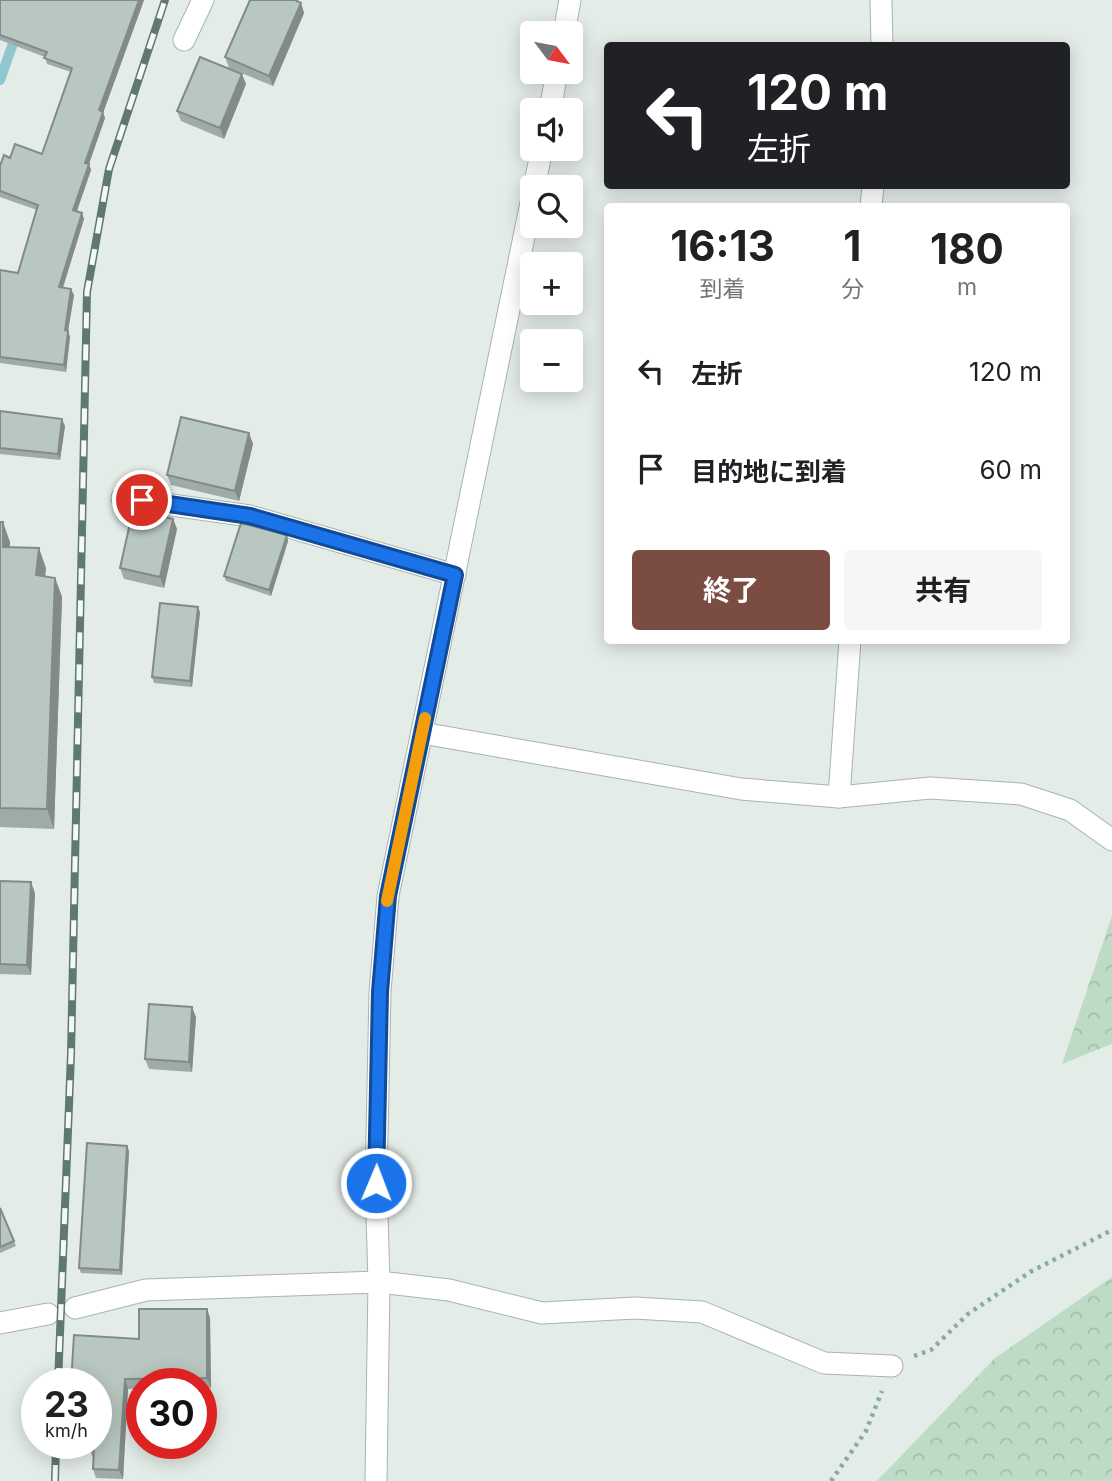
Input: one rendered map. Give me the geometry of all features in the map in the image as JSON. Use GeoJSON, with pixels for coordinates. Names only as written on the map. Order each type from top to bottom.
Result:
{"type":"FeatureCollection","features":[{"type":"Feature","properties":{"kind":"street"},"geometry":{"type":"LineString","coordinates":[[184,40],[203,0]]}},
{"type":"Feature","properties":{"kind":"street"},"geometry":{"type":"LineString","coordinates":[[566,21],[570,0]]}},
{"type":"Feature","properties":{"kind":"street"},"geometry":{"type":"LineString","coordinates":[[881,0],[882,42]]}},
{"type":"Feature","properties":{"kind":"street"},"geometry":{"type":"LineString","coordinates":[[376,1481],[379,1282],[376,1183],[381,979],[388,896],[524,238]]}},
{"type":"Feature","properties":{"kind":"street"},"geometry":{"type":"LineString","coordinates":[[122,498],[250,516],[455,575]]}},
{"type":"Feature","properties":{"kind":"street"},"geometry":{"type":"LineString","coordinates":[[839,797],[850,644]]}},
{"type":"Feature","properties":{"kind":"street"},"geometry":{"type":"LineString","coordinates":[[422,733],[741,789],[839,797],[930,788],[1021,794],[1070,810],[1112,841]]}},
{"type":"Feature","properties":{"kind":"street"},"geometry":{"type":"LineString","coordinates":[[75,1308],[146,1290],[379,1282],[449,1290],[542,1313],[635,1308],[702,1312],[824,1363],[892,1366]]}},
{"type":"Feature","properties":{"kind":"street"},"geometry":{"type":"LineString","coordinates":[[0,1323],[48,1314]]}},
{"type":"Feature","properties":{"kind":"path"},"geometry":{"type":"LineString","coordinates":[[831,1481],[866,1432],[892,1366],[931,1350],[968,1314],[1030,1272],[1112,1230]]}},
{"type":"Feature","properties":{"kind":"green space"},"geometry":{"type":"Polygon","coordinates":[[[1112,916],[1112,1044],[1062,1064],[1112,916]]]}},
{"type":"Feature","properties":{"kind":"green space"},"geometry":{"type":"Polygon","coordinates":[[[1112,1277],[1112,1481],[877,1481],[995,1358],[1112,1277]]]}},
{"type":"Feature","properties":{"kind":"building"},"geometry":{"type":"Polygon","coordinates":[[[0,0],[139,0],[99,110],[103,112],[85,163],[89,164],[73,210],[82,213],[59,287],[71,289],[65,330],[68,331],[64,365],[0,357],[0,270],[18,273],[38,205],[0,191],[0,166],[4,155],[10,158],[15,144],[42,154],[72,68],[44,58],[47,52],[0,35],[0,0]]]}},
{"type":"Feature","properties":{"kind":"building"},"geometry":{"type":"Polygon","coordinates":[[[250,0],[295,0],[301,3],[269,76],[225,57],[250,0]]]}},
{"type":"Feature","properties":{"kind":"building"},"geometry":{"type":"Polygon","coordinates":[[[200,57],[242,74],[220,128],[177,111],[200,57]]]}},
{"type":"Feature","properties":{"kind":"building"},"geometry":{"type":"Polygon","coordinates":[[[0,411],[62,419],[58,454],[0,448],[0,411]]]}},
{"type":"Feature","properties":{"kind":"building"},"geometry":{"type":"Polygon","coordinates":[[[181,417],[249,433],[235,491],[167,475],[181,417]]]}},
{"type":"Feature","properties":{"kind":"building"},"geometry":{"type":"Polygon","coordinates":[[[133,510],[173,519],[160,577],[120,568],[133,510]]]}},
{"type":"Feature","properties":{"kind":"building"},"geometry":{"type":"Polygon","coordinates":[[[0,522],[3,522],[3,547],[39,548],[36,575],[55,578],[47,809],[0,808],[0,522]]]}},
{"type":"Feature","properties":{"kind":"building"},"geometry":{"type":"Polygon","coordinates":[[[241,523],[287,535],[269,590],[224,576],[241,523]]]}},
{"type":"Feature","properties":{"kind":"building"},"geometry":{"type":"Polygon","coordinates":[[[160,603],[198,607],[190,681],[152,677],[160,603]]]}},
{"type":"Feature","properties":{"kind":"building"},"geometry":{"type":"Polygon","coordinates":[[[0,881],[31,882],[27,965],[0,964],[0,881]]]}},
{"type":"Feature","properties":{"kind":"building"},"geometry":{"type":"Polygon","coordinates":[[[149,1004],[192,1007],[189,1062],[145,1059],[149,1004]]]}},
{"type":"Feature","properties":{"kind":"building"},"geometry":{"type":"Polygon","coordinates":[[[87,1143],[127,1146],[120,1270],[79,1268],[87,1143]]]}},
{"type":"Feature","properties":{"kind":"building"},"geometry":{"type":"Polygon","coordinates":[[[0,1208],[14,1241],[0,1247],[0,1208]]]}},
{"type":"Feature","properties":{"kind":"building"},"geometry":{"type":"Polygon","coordinates":[[[139,1309],[207,1309],[207,1368],[126,1368],[119,1470],[93,1469],[93,1459],[112,1459],[112,1368],[72,1368],[74,1335],[139,1339],[139,1309]]]}},
{"type":"Feature","properties":{"kind":"waterway"},"geometry":{"type":"LineString","coordinates":[[0,80],[17,32]]}},
{"type":"Feature","properties":{"kind":"railway"},"geometry":{"type":"LineString","coordinates":[[59,1368],[71,1054],[87,292],[109,169],[165,0]]}},
{"type":"Feature","properties":{"kind":"railway"},"geometry":{"type":"LineString","coordinates":[[55,1481],[56,1459]]}},
{"type":"Feature","properties":{"kind":"slow traffic"},"geometry":{"type":"LineString","coordinates":[[387,901],[425,718]]}},
{"type":"Feature","properties":{"kind":"route"},"geometry":{"type":"LineString","coordinates":[[142,500],[250,516],[455,575],[388,896],[380,992],[376,1183]]}}]}
